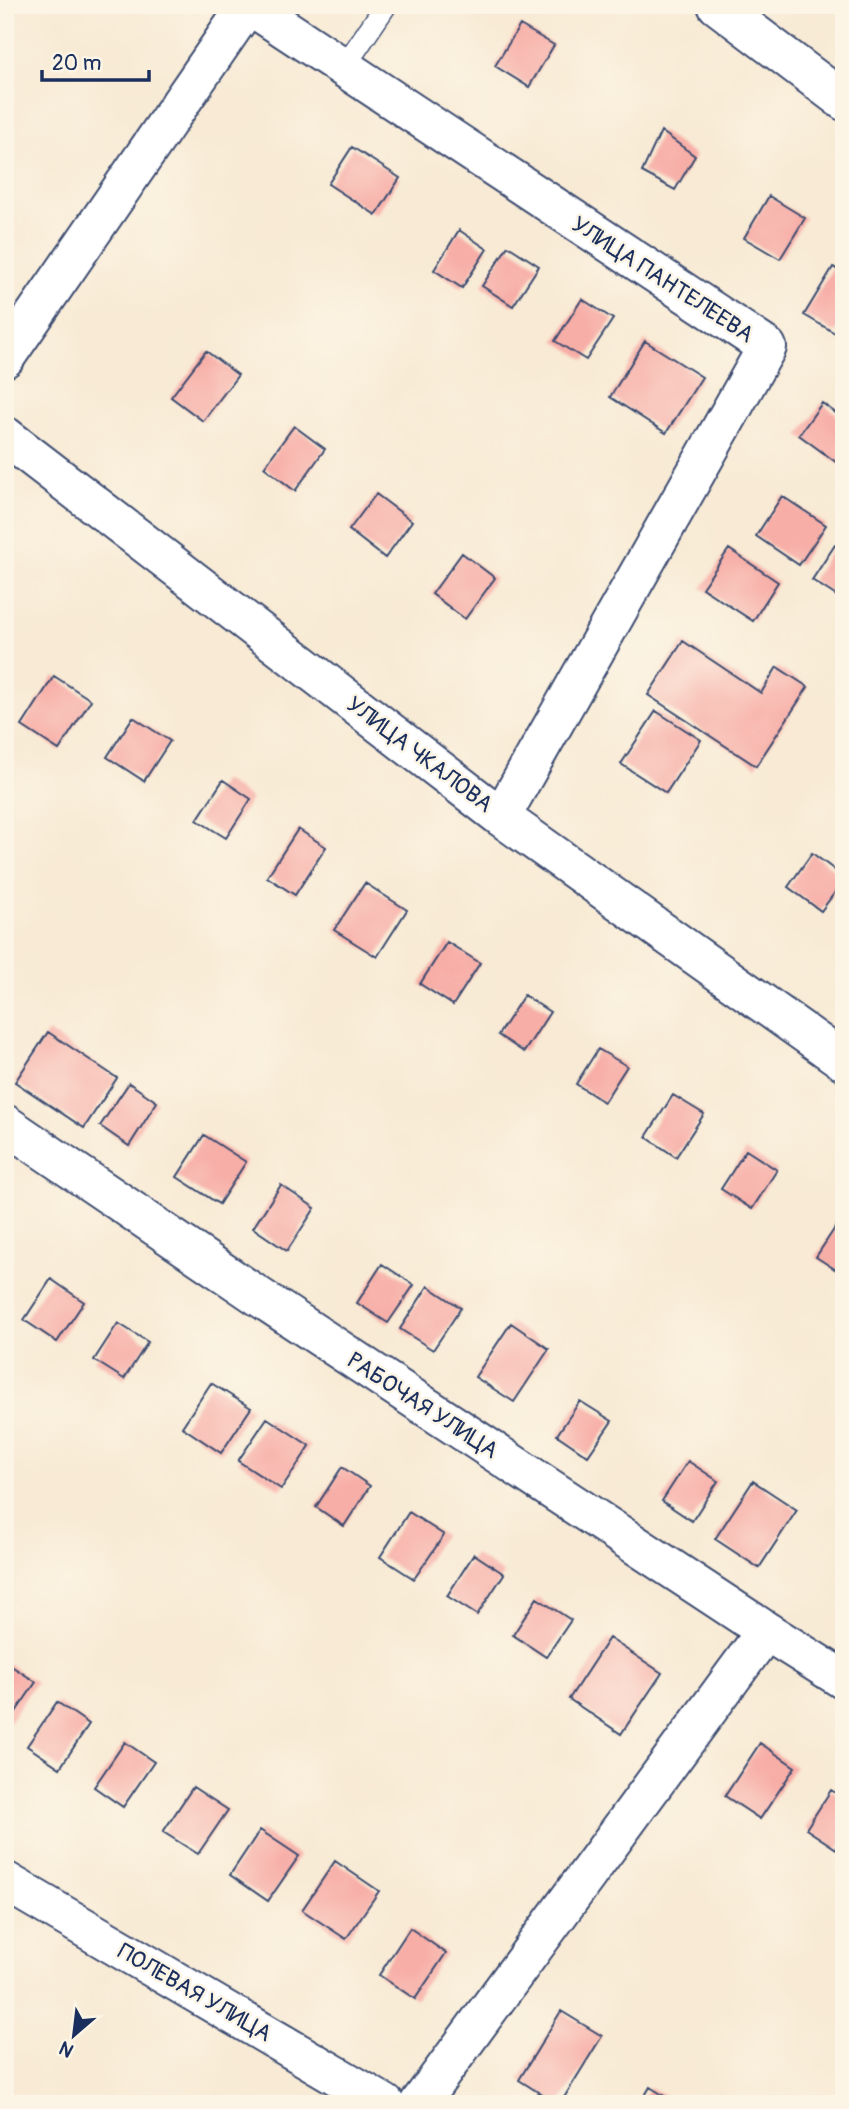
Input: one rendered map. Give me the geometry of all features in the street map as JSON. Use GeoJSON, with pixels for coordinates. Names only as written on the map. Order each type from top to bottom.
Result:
{"type":"FeatureCollection","features":[{"type":"Feature","properties":{"kind":"street","name":"УЛИЦА ПАНТЕЛЕЕВА"},"geometry":{"type":"LineString","coordinates":[[249,5],[767,347],[501,817]]}},
{"type":"Feature","properties":{"kind":"street"},"geometry":{"type":"LineString","coordinates":[[5,358],[249,5]]}},
{"type":"Feature","properties":{"kind":"street"},"geometry":{"type":"LineString","coordinates":[[717,5],[844,100]]}},
{"type":"Feature","properties":{"kind":"street","name":"УЛИЦА ЧКАЛОВА"},"geometry":{"type":"LineString","coordinates":[[5,436],[501,817],[844,1061]]}},
{"type":"Feature","properties":{"kind":"street","name":"РАБОЧАЯ УЛИЦА"},"geometry":{"type":"LineString","coordinates":[[5,1124],[254,1294],[765,1631],[840,1671]]}},
{"type":"Feature","properties":{"kind":"street"},"geometry":{"type":"LineString","coordinates":[[419,2104],[765,1631]]}},
{"type":"Feature","properties":{"kind":"street","name":"ПОЛЕВАЯ УЛИЦА"},"geometry":{"type":"LineString","coordinates":[[10,1890],[386,2104]]}},
{"type":"Feature","properties":{"kind":"lane"},"geometry":{"type":"LineString","coordinates":[[344,67],[386,5]]}},
{"type":"Feature","properties":{"kind":"building"},"geometry":{"type":"Polygon","coordinates":[[[520,25],[554,45],[529,87],[495,66],[520,25]]]}},
{"type":"Feature","properties":{"kind":"building"},"geometry":{"type":"Polygon","coordinates":[[[661,131],[695,156],[675,190],[642,172],[661,131]]]}},
{"type":"Feature","properties":{"kind":"building"},"geometry":{"type":"Polygon","coordinates":[[[352,147],[400,178],[376,215],[328,184],[352,147]]]}},
{"type":"Feature","properties":{"kind":"building"},"geometry":{"type":"Polygon","coordinates":[[[769,196],[805,218],[780,259],[744,238],[769,196]]]}},
{"type":"Feature","properties":{"kind":"building"},"geometry":{"type":"Polygon","coordinates":[[[459,230],[487,249],[462,288],[434,270],[459,230]]]}},
{"type":"Feature","properties":{"kind":"building"},"geometry":{"type":"Polygon","coordinates":[[[508,246],[539,266],[513,306],[482,286],[508,246]]]}},
{"type":"Feature","properties":{"kind":"building"},"geometry":{"type":"Polygon","coordinates":[[[833,267],[844,273],[844,318],[835,333],[804,315],[833,267]]]}},
{"type":"Feature","properties":{"kind":"building"},"geometry":{"type":"Polygon","coordinates":[[[582,299],[613,319],[586,360],[555,341],[582,299]]]}},
{"type":"Feature","properties":{"kind":"building"},"geometry":{"type":"Polygon","coordinates":[[[645,341],[702,377],[666,433],[610,397],[645,341]]]}},
{"type":"Feature","properties":{"kind":"building"},"geometry":{"type":"Polygon","coordinates":[[[206,351],[238,375],[203,421],[171,397],[206,351]]]}},
{"type":"Feature","properties":{"kind":"building"},"geometry":{"type":"Polygon","coordinates":[[[822,403],[844,419],[844,468],[799,435],[822,403]]]}},
{"type":"Feature","properties":{"kind":"building"},"geometry":{"type":"Polygon","coordinates":[[[294,426],[325,449],[295,491],[264,467],[294,426]]]}},
{"type":"Feature","properties":{"kind":"building"},"geometry":{"type":"Polygon","coordinates":[[[376,494],[412,521],[385,558],[349,530],[376,494]]]}},
{"type":"Feature","properties":{"kind":"building"},"geometry":{"type":"Polygon","coordinates":[[[782,496],[826,525],[799,565],[756,536],[782,496]]]}},
{"type":"Feature","properties":{"kind":"building"},"geometry":{"type":"Polygon","coordinates":[[[835,545],[844,551],[844,601],[812,580],[835,545]]]}},
{"type":"Feature","properties":{"kind":"building"},"geometry":{"type":"Polygon","coordinates":[[[729,549],[778,582],[753,621],[702,588],[729,549]]]}},
{"type":"Feature","properties":{"kind":"building"},"geometry":{"type":"Polygon","coordinates":[[[462,553],[495,578],[465,619],[432,594],[462,553]]]}},
{"type":"Feature","properties":{"kind":"building"},"geometry":{"type":"Polygon","coordinates":[[[683,641],[761,693],[777,667],[808,687],[756,766],[648,695],[683,641]]]}},
{"type":"Feature","properties":{"kind":"building"},"geometry":{"type":"Polygon","coordinates":[[[54,676],[91,700],[59,750],[22,726],[54,676]]]}},
{"type":"Feature","properties":{"kind":"building"},"geometry":{"type":"Polygon","coordinates":[[[656,711],[701,740],[666,793],[621,764],[656,711]]]}},
{"type":"Feature","properties":{"kind":"building"},"geometry":{"type":"Polygon","coordinates":[[[133,717],[170,741],[144,781],[107,757],[133,717]]]}},
{"type":"Feature","properties":{"kind":"building"},"geometry":{"type":"Polygon","coordinates":[[[223,780],[251,799],[226,838],[197,820],[223,780]]]}},
{"type":"Feature","properties":{"kind":"building"},"geometry":{"type":"Polygon","coordinates":[[[298,829],[326,847],[295,895],[267,877],[298,829]]]}},
{"type":"Feature","properties":{"kind":"building"},"geometry":{"type":"Polygon","coordinates":[[[812,853],[844,877],[821,911],[788,887],[812,853]]]}},
{"type":"Feature","properties":{"kind":"building"},"geometry":{"type":"Polygon","coordinates":[[[365,883],[407,910],[377,957],[334,930],[365,883]]]}},
{"type":"Feature","properties":{"kind":"building"},"geometry":{"type":"Polygon","coordinates":[[[447,942],[480,963],[453,1005],[420,984],[447,942]]]}},
{"type":"Feature","properties":{"kind":"building"},"geometry":{"type":"Polygon","coordinates":[[[524,995],[550,1012],[524,1052],[498,1035],[524,995]]]}},
{"type":"Feature","properties":{"kind":"building"},"geometry":{"type":"Polygon","coordinates":[[[48,1032],[117,1078],[84,1128],[15,1082],[48,1032]]]}},
{"type":"Feature","properties":{"kind":"building"},"geometry":{"type":"Polygon","coordinates":[[[598,1049],[627,1066],[604,1102],[576,1084],[598,1049]]]}},
{"type":"Feature","properties":{"kind":"building"},"geometry":{"type":"Polygon","coordinates":[[[129,1083],[157,1102],[129,1146],[100,1126],[129,1083]]]}},
{"type":"Feature","properties":{"kind":"building"},"geometry":{"type":"Polygon","coordinates":[[[673,1095],[704,1114],[676,1157],[646,1137],[673,1095]]]}},
{"type":"Feature","properties":{"kind":"building"},"geometry":{"type":"Polygon","coordinates":[[[204,1135],[246,1162],[219,1204],[177,1177],[204,1135]]]}},
{"type":"Feature","properties":{"kind":"building"},"geometry":{"type":"Polygon","coordinates":[[[746,1150],[777,1170],[752,1209],[721,1189],[746,1150]]]}},
{"type":"Feature","properties":{"kind":"building"},"geometry":{"type":"Polygon","coordinates":[[[281,1185],[315,1208],[287,1251],[253,1228],[281,1185]]]}},
{"type":"Feature","properties":{"kind":"building"},"geometry":{"type":"Polygon","coordinates":[[[844,1214],[844,1275],[816,1257],[844,1214]]]}},
{"type":"Feature","properties":{"kind":"building"},"geometry":{"type":"Polygon","coordinates":[[[382,1264],[414,1285],[388,1323],[357,1303],[382,1264]]]}},
{"type":"Feature","properties":{"kind":"building"},"geometry":{"type":"Polygon","coordinates":[[[51,1279],[84,1302],[57,1342],[24,1320],[51,1279]]]}},
{"type":"Feature","properties":{"kind":"building"},"geometry":{"type":"Polygon","coordinates":[[[428,1286],[461,1308],[433,1350],[400,1329],[428,1286]]]}},
{"type":"Feature","properties":{"kind":"building"},"geometry":{"type":"Polygon","coordinates":[[[118,1323],[148,1342],[124,1379],[94,1360],[118,1323]]]}},
{"type":"Feature","properties":{"kind":"building"},"geometry":{"type":"Polygon","coordinates":[[[511,1323],[549,1349],[514,1402],[475,1377],[511,1323]]]}},
{"type":"Feature","properties":{"kind":"building"},"geometry":{"type":"Polygon","coordinates":[[[211,1383],[251,1408],[221,1453],[182,1427],[211,1383]]]}},
{"type":"Feature","properties":{"kind":"building"},"geometry":{"type":"Polygon","coordinates":[[[580,1401],[612,1421],[588,1456],[557,1435],[580,1401]]]}},
{"type":"Feature","properties":{"kind":"building"},"geometry":{"type":"Polygon","coordinates":[[[267,1418],[310,1446],[281,1489],[238,1461],[267,1418]]]}},
{"type":"Feature","properties":{"kind":"building"},"geometry":{"type":"Polygon","coordinates":[[[688,1461],[718,1481],[692,1521],[662,1501],[688,1461]]]}},
{"type":"Feature","properties":{"kind":"building"},"geometry":{"type":"Polygon","coordinates":[[[342,1467],[370,1486],[344,1526],[316,1507],[342,1467]]]}},
{"type":"Feature","properties":{"kind":"building"},"geometry":{"type":"Polygon","coordinates":[[[753,1481],[797,1510],[759,1568],[715,1539],[753,1481]]]}},
{"type":"Feature","properties":{"kind":"building"},"geometry":{"type":"Polygon","coordinates":[[[409,1512],[444,1535],[414,1579],[380,1557],[409,1512]]]}},
{"type":"Feature","properties":{"kind":"building"},"geometry":{"type":"Polygon","coordinates":[[[474,1554],[504,1574],[477,1615],[447,1596],[474,1554]]]}},
{"type":"Feature","properties":{"kind":"building"},"geometry":{"type":"Polygon","coordinates":[[[537,1598],[571,1620],[546,1657],[513,1635],[537,1598]]]}},
{"type":"Feature","properties":{"kind":"building"},"geometry":{"type":"Polygon","coordinates":[[[609,1638],[662,1673],[621,1734],[569,1699],[609,1638]]]}},
{"type":"Feature","properties":{"kind":"building"},"geometry":{"type":"Polygon","coordinates":[[[5,1662],[36,1682],[5,1728],[5,1662]]]}},
{"type":"Feature","properties":{"kind":"building"},"geometry":{"type":"Polygon","coordinates":[[[57,1702],[89,1724],[60,1768],[27,1746],[57,1702]]]}},
{"type":"Feature","properties":{"kind":"building"},"geometry":{"type":"Polygon","coordinates":[[[125,1742],[154,1762],[123,1807],[94,1787],[125,1742]]]}},
{"type":"Feature","properties":{"kind":"building"},"geometry":{"type":"Polygon","coordinates":[[[760,1743],[795,1767],[760,1819],[725,1796],[760,1743]]]}},
{"type":"Feature","properties":{"kind":"building"},"geometry":{"type":"Polygon","coordinates":[[[193,1787],[228,1810],[198,1854],[163,1832],[193,1787]]]}},
{"type":"Feature","properties":{"kind":"building"},"geometry":{"type":"Polygon","coordinates":[[[831,1790],[844,1798],[844,1841],[838,1850],[806,1829],[831,1790]]]}},
{"type":"Feature","properties":{"kind":"building"},"geometry":{"type":"Polygon","coordinates":[[[260,1830],[299,1856],[268,1901],[230,1875],[260,1830]]]}},
{"type":"Feature","properties":{"kind":"building"},"geometry":{"type":"Polygon","coordinates":[[[335,1861],[379,1891],[346,1939],[302,1910],[335,1861]]]}},
{"type":"Feature","properties":{"kind":"building"},"geometry":{"type":"Polygon","coordinates":[[[410,1928],[446,1953],[415,1999],[379,1975],[410,1928]]]}},
{"type":"Feature","properties":{"kind":"building"},"geometry":{"type":"Polygon","coordinates":[[[561,2011],[602,2036],[560,2104],[557,2104],[519,2080],[561,2011]]]}},
{"type":"Feature","properties":{"kind":"building"},"geometry":{"type":"Polygon","coordinates":[[[650,2087],[677,2104],[640,2104],[650,2087]]]}}]}
